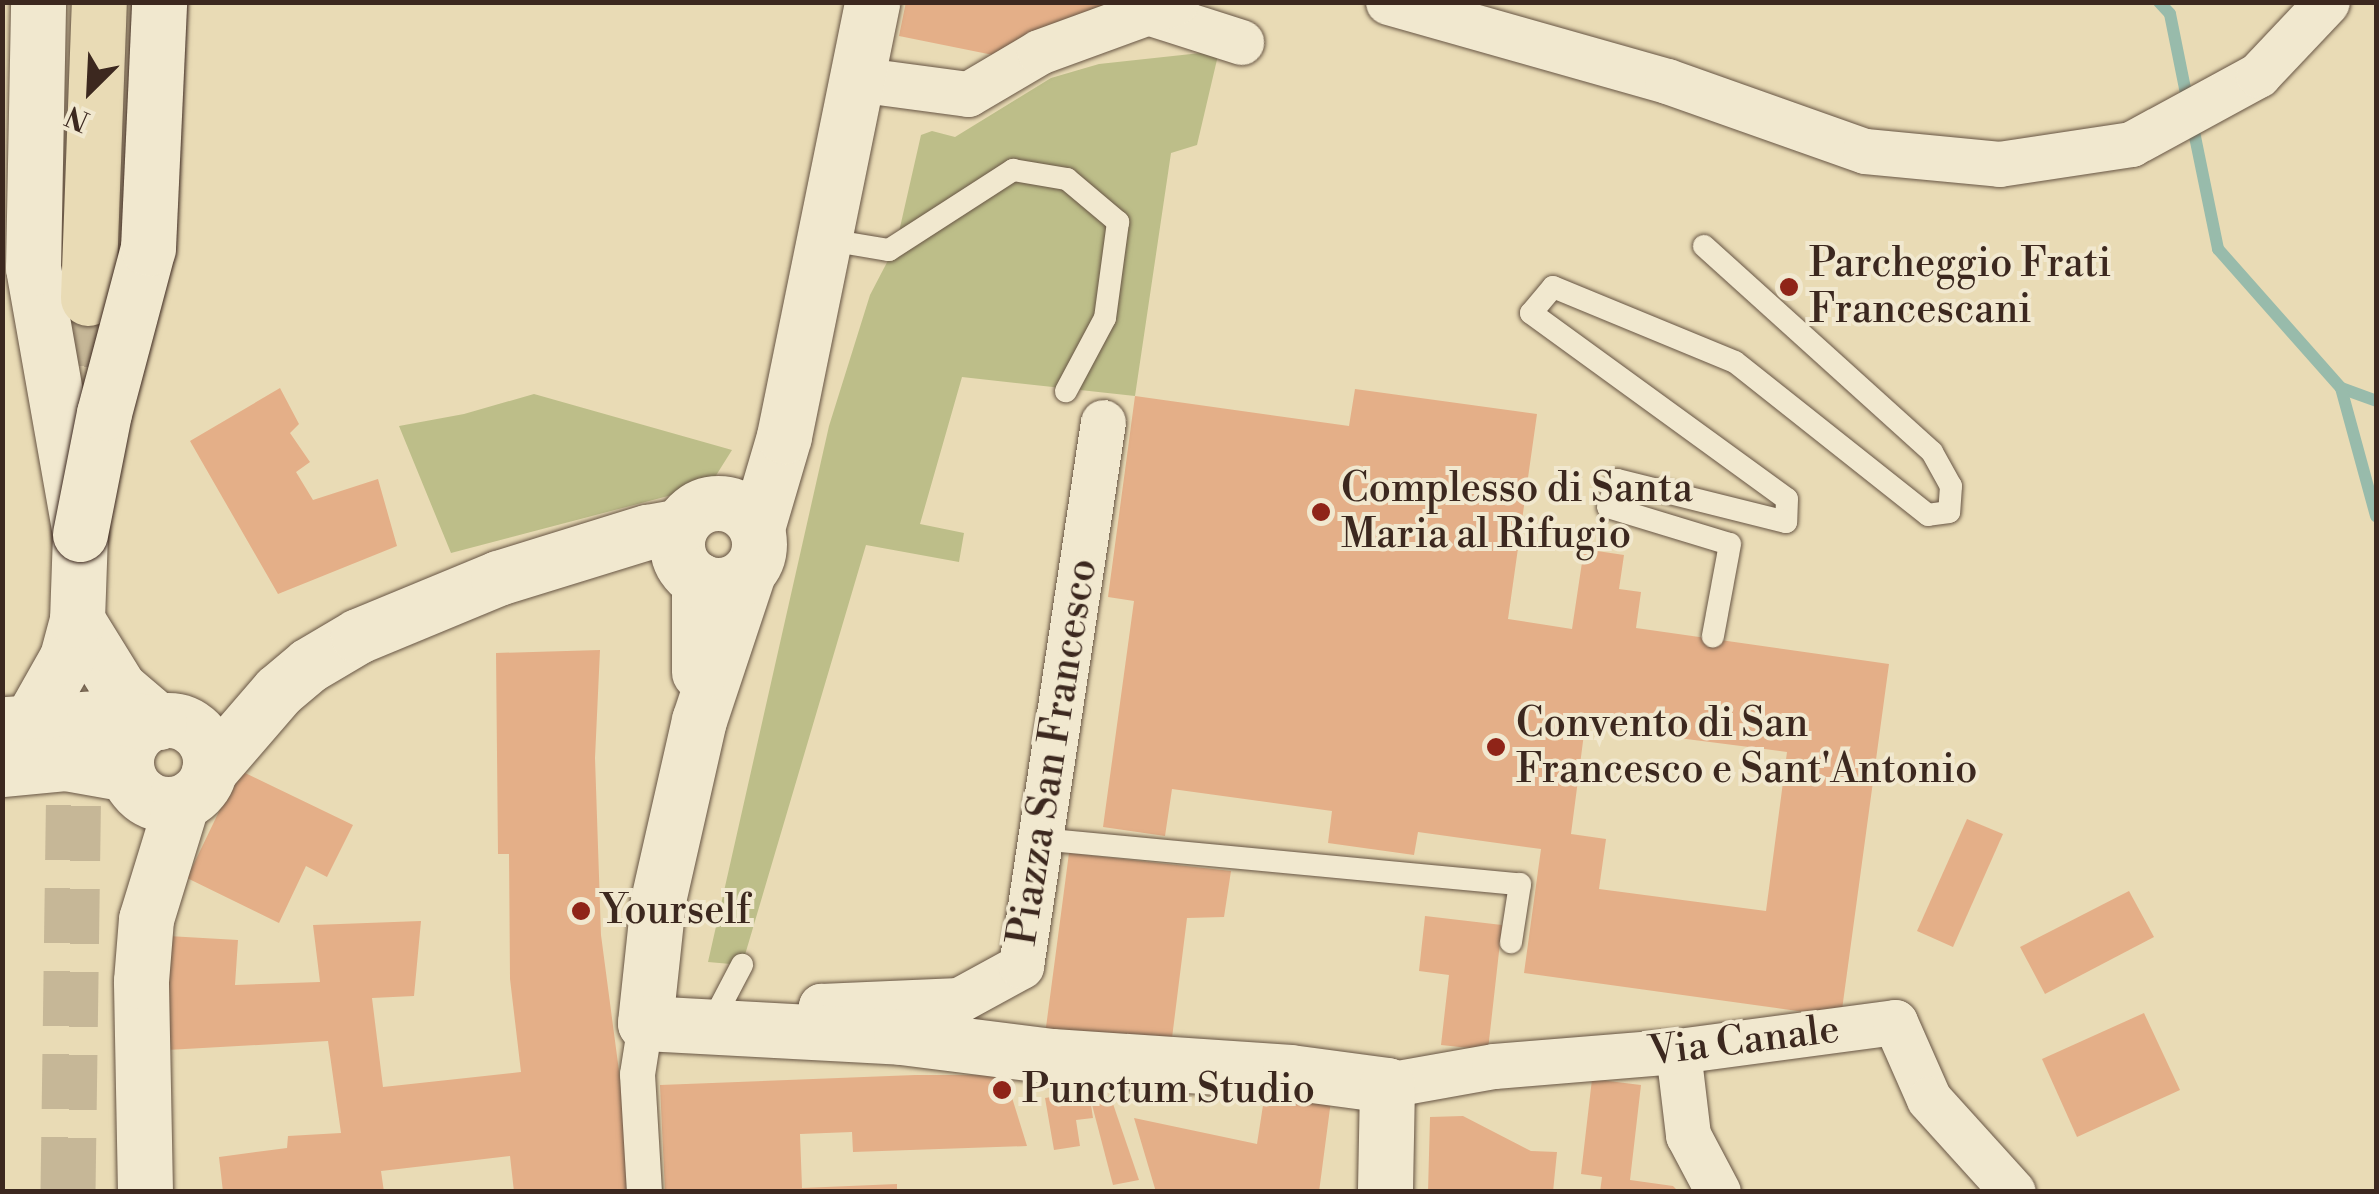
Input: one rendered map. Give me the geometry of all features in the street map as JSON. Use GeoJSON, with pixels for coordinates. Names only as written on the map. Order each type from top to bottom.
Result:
{"type":"FeatureCollection","features":[{"type":"Feature","properties":{"kind":"main road"},"geometry":{"type":"LineString","coordinates":[[38,2],[33,268],[80,534]]}},
{"type":"Feature","properties":{"kind":"main road"},"geometry":{"type":"LineString","coordinates":[[88,298],[99,2]]}},
{"type":"Feature","properties":{"kind":"main road"},"geometry":{"type":"LineString","coordinates":[[159,2],[148,248],[104,413],[80,534],[77,620],[67,657],[17,723],[184,755]]}},
{"type":"Feature","properties":{"kind":"main road"},"geometry":{"type":"LineString","coordinates":[[872,2],[784,436],[713,546],[699,720],[658,900],[646,1023],[901,1038],[1052,1056],[1290,1072],[1387,1084],[1386,1192]]}},
{"type":"Feature","properties":{"kind":"main road"},"geometry":{"type":"LineString","coordinates":[[145,1192],[141,981],[146,918],[184,755],[309,665],[358,636],[498,578],[594,549],[713,546]]}},
{"type":"Feature","properties":{"kind":"main road"},"geometry":{"type":"LineString","coordinates":[[77,620],[119,688],[184,755]]}},
{"type":"Feature","properties":{"kind":"main road"},"geometry":{"type":"LineString","coordinates":[[2,770],[53,763],[127,774],[128,747],[146,726],[184,755]]}},
{"type":"Feature","properties":{"kind":"street"},"geometry":{"type":"LineString","coordinates":[[1388,2],[1667,80],[1865,151],[1999,164],[2132,144],[2258,75],[2328,2]]}},
{"type":"Feature","properties":{"kind":"street"},"geometry":{"type":"LineString","coordinates":[[856,79],[968,94],[1039,52],[1160,7],[1241,42]]}},
{"type":"Feature","properties":{"kind":"street","name":"Piazza San Francesco"},"geometry":{"type":"LineString","coordinates":[[814,1034],[821,1006],[959,1000],[1021,966],[1103,422]]}},
{"type":"Feature","properties":{"kind":"street","name":"Via Canale"},"geometry":{"type":"LineString","coordinates":[[1387,1084],[1494,1066],[1678,1051],[1895,1022],[1929,1099],[2013,1192]]}},
{"type":"Feature","properties":{"kind":"street"},"geometry":{"type":"LineString","coordinates":[[644,1192],[636,1074],[646,1023]]}},
{"type":"Feature","properties":{"kind":"street"},"geometry":{"type":"LineString","coordinates":[[1678,1051],[1688,1135],[1718,1192]]}},
{"type":"Feature","properties":{"kind":"lane"},"geometry":{"type":"LineString","coordinates":[[823,239],[889,250],[1014,170],[1066,179],[1118,222],[1105,318],[1066,391]]}},
{"type":"Feature","properties":{"kind":"lane"},"geometry":{"type":"LineString","coordinates":[[1704,246],[1932,452],[1951,486],[1949,512],[1928,514],[1735,362],[1553,287],[1530,313],[1787,499],[1786,522],[1617,480],[1608,507],[1730,544],[1713,636]]}},
{"type":"Feature","properties":{"kind":"lane"},"geometry":{"type":"LineString","coordinates":[[1040,839],[1520,884],[1511,942]]}},
{"type":"Feature","properties":{"kind":"lane"},"geometry":{"type":"LineString","coordinates":[[709,1027],[742,965]]}},
{"type":"Feature","properties":{"kind":"green space"},"geometry":{"type":"Polygon","coordinates":[[[1219,51],[1197,145],[1171,153],[1135,396],[962,377],[920,524],[964,533],[959,562],[866,545],[742,965],[708,962],[829,426],[870,295],[896,245],[921,135],[932,131],[955,137],[1051,78],[1099,64],[1219,51]]]}},
{"type":"Feature","properties":{"kind":"green space"},"geometry":{"type":"Polygon","coordinates":[[[534,394],[732,450],[710,485],[451,553],[399,426],[464,414],[534,394]]]}},
{"type":"Feature","properties":{"kind":"building"},"geometry":{"type":"Polygon","coordinates":[[[906,2],[1138,2],[1008,58],[899,36],[906,2]]]}},
{"type":"Feature","properties":{"kind":"building"},"geometry":{"type":"Polygon","coordinates":[[[280,388],[299,424],[290,433],[310,462],[296,472],[313,500],[378,479],[397,546],[278,594],[190,441],[280,388]]]}},
{"type":"Feature","properties":{"kind":"building","name":"Convento di San Francesco e Sant'Antonio"},"geometry":{"type":"Polygon","coordinates":[[[1355,389],[1537,414],[1508,619],[1572,629],[1584,549],[1624,555],[1619,589],[1641,592],[1636,628],[1889,664],[1841,1017],[1524,973],[1541,849],[1418,832],[1414,855],[1328,843],[1332,811],[1172,789],[1165,836],[1103,827],[1134,601],[1108,597],[1135,396],[1349,426],[1355,389]],[[1585,726],[1571,834],[1606,839],[1599,889],[1766,911],[1787,752],[1585,726]]]}},
{"type":"Feature","properties":{"kind":"building"},"geometry":{"type":"Polygon","coordinates":[[[600,650],[595,758],[601,935],[635,1192],[514,1192],[510,1156],[381,1171],[384,1192],[223,1192],[219,1157],[287,1148],[288,1136],[341,1133],[328,1041],[167,1050],[168,936],[238,940],[235,985],[320,982],[313,925],[421,921],[414,996],[372,998],[383,1087],[521,1072],[510,979],[509,854],[498,854],[496,653],[600,650]]]}},
{"type":"Feature","properties":{"kind":"building"},"geometry":{"type":"Polygon","coordinates":[[[239,770],[353,825],[327,877],[306,866],[279,923],[187,878],[239,770]]]}},
{"type":"Feature","properties":{"kind":"building"},"geometry":{"type":"Polygon","coordinates":[[[1967,819],[2003,834],[1953,947],[1917,931],[1967,819]]]}},
{"type":"Feature","properties":{"kind":"building"},"geometry":{"type":"Polygon","coordinates":[[[1069,853],[1231,871],[1224,917],[1187,918],[1171,1046],[1043,1050],[1069,853]]]}},
{"type":"Feature","properties":{"kind":"building"},"geometry":{"type":"Polygon","coordinates":[[[2129,891],[2154,937],[2045,994],[2020,947],[2129,891]]]}},
{"type":"Feature","properties":{"kind":"building"},"geometry":{"type":"Polygon","coordinates":[[[1425,916],[1502,925],[1488,1050],[1441,1045],[1449,975],[1419,971],[1425,916]]]}},
{"type":"Feature","properties":{"kind":"building"},"geometry":{"type":"Polygon","coordinates":[[[2144,1013],[2180,1090],[2077,1137],[2042,1059],[2144,1013]]]}},
{"type":"Feature","properties":{"kind":"building"},"geometry":{"type":"Polygon","coordinates":[[[1005,1075],[1027,1146],[853,1152],[852,1132],[800,1134],[802,1188],[897,1184],[897,1192],[665,1192],[660,1085],[1005,1075]]]}},
{"type":"Feature","properties":{"kind":"building"},"geometry":{"type":"Polygon","coordinates":[[[1592,1079],[1641,1085],[1630,1180],[1673,1186],[1679,1192],[1600,1192],[1602,1177],[1581,1174],[1592,1079]]]}},
{"type":"Feature","properties":{"kind":"building"},"geometry":{"type":"Polygon","coordinates":[[[1266,1086],[1332,1093],[1319,1192],[1156,1192],[1134,1118],[1257,1144],[1266,1086]]]}},
{"type":"Feature","properties":{"kind":"building"},"geometry":{"type":"Polygon","coordinates":[[[1089,1091],[1093,1118],[1076,1120],[1080,1146],[1054,1150],[1045,1098],[1089,1091]]]}},
{"type":"Feature","properties":{"kind":"building"},"geometry":{"type":"Polygon","coordinates":[[[1111,1098],[1139,1180],[1113,1185],[1091,1101],[1111,1098]]]}},
{"type":"Feature","properties":{"kind":"building"},"geometry":{"type":"Polygon","coordinates":[[[1463,1116],[1531,1151],[1557,1152],[1553,1192],[1428,1192],[1430,1117],[1463,1116]]]}},
{"type":"Feature","properties":{"kind":"waterway"},"geometry":{"type":"LineString","coordinates":[[2159,2],[2170,14],[2188,103]]}},
{"type":"Feature","properties":{"kind":"waterway"},"geometry":{"type":"LineString","coordinates":[[2192,122],[2218,249],[2341,388],[2376,401]]}},
{"type":"Feature","properties":{"kind":"waterway"},"geometry":{"type":"LineString","coordinates":[[2341,388],[2376,516]]}},
{"type":"Feature","properties":{"kind":"tunnel"},"geometry":{"type":"LineString","coordinates":[[83,449],[88,298]]}},
{"type":"Feature","properties":{"kind":"tunnel"},"geometry":{"type":"LineString","coordinates":[[68,1192],[75,720]]}},
{"type":"Feature","properties":{"kind":"place","name":"Parcheggio Frati Francescani"},"geometry":{"type":"Point","coordinates":[1789,287]}},
{"type":"Feature","properties":{"kind":"place","name":"Complesso di Santa Maria al Rifugio"},"geometry":{"type":"Point","coordinates":[1321,512]}},
{"type":"Feature","properties":{"kind":"place","name":"Convento di San Francesco e Sant'Antonio"},"geometry":{"type":"Point","coordinates":[1496,747]}},
{"type":"Feature","properties":{"kind":"place","name":"Yourself"},"geometry":{"type":"Point","coordinates":[581,911]}},
{"type":"Feature","properties":{"kind":"place","name":"Punctum Studio"},"geometry":{"type":"Point","coordinates":[1002,1090]}}]}
